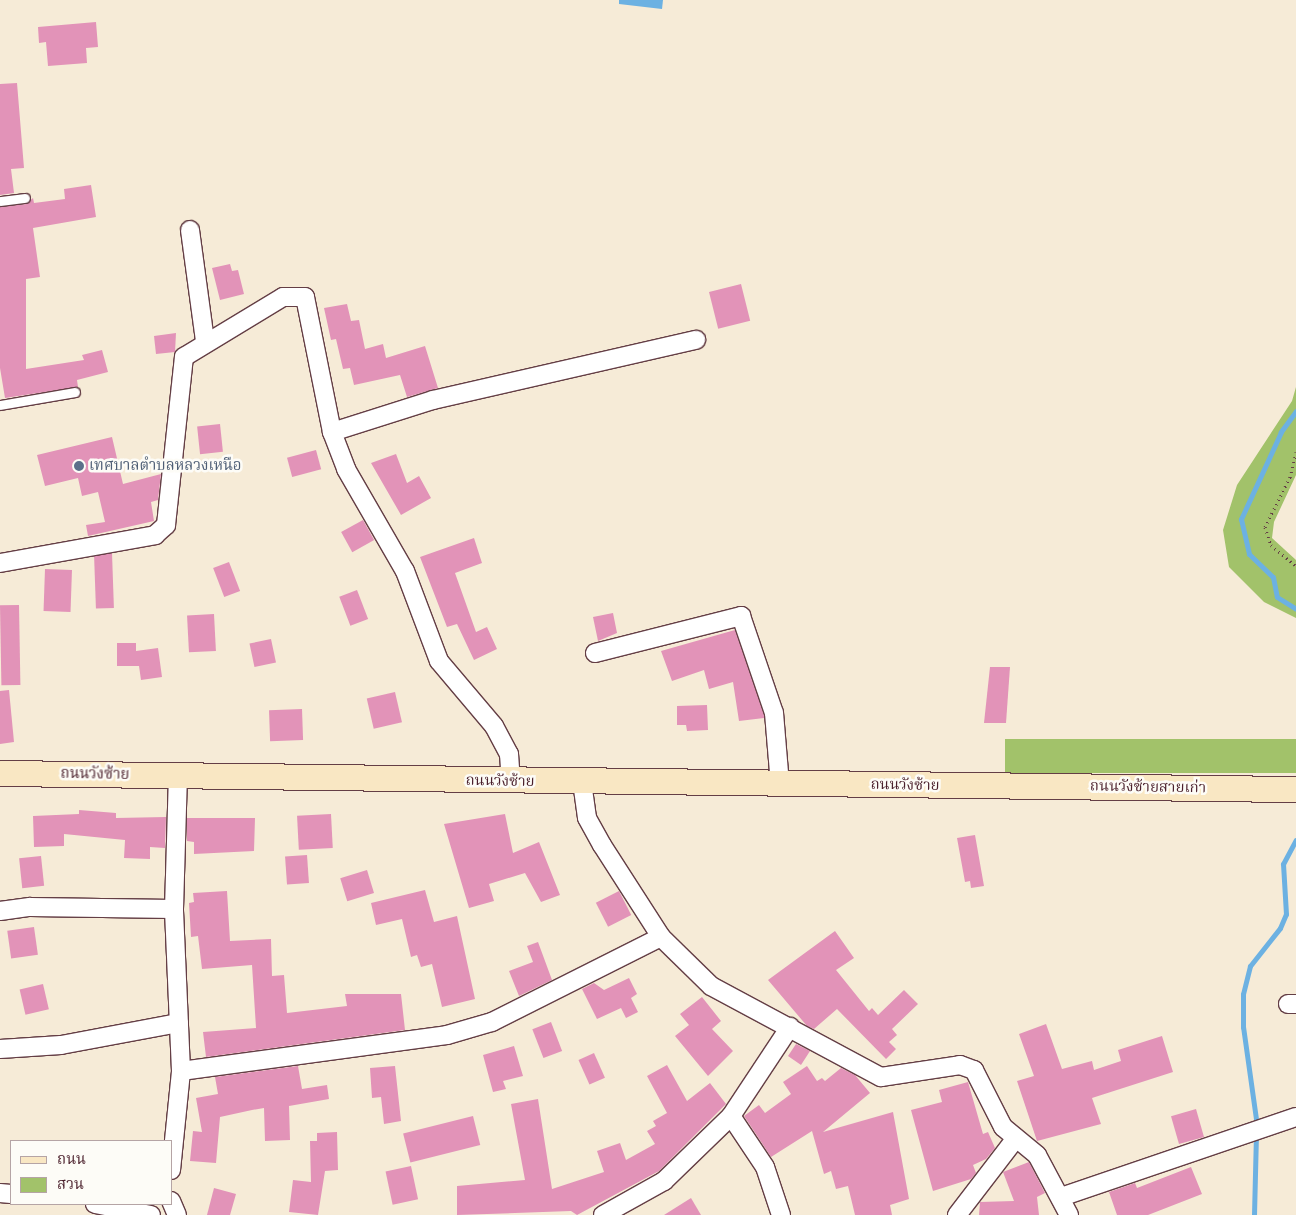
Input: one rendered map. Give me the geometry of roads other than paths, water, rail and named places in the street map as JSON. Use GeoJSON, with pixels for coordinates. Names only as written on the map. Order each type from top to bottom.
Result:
{"type":"FeatureCollection","features":[{"type":"Feature","properties":{"kind":"main road","name":"ถนนวังซ้าย"},"geometry":{"type":"LineString","coordinates":[[0,773],[511,782],[1001,786]]}},
{"type":"Feature","properties":{"kind":"main road","name":"ถนนวังซ้ายสายเก่า"},"geometry":{"type":"LineString","coordinates":[[1001,786],[1296,789]]}},
{"type":"Feature","properties":{"kind":"street"},"geometry":{"type":"LineString","coordinates":[[190,230],[205,341]]}},
{"type":"Feature","properties":{"kind":"street"},"geometry":{"type":"LineString","coordinates":[[0,563],[155,535],[166,525],[184,357],[205,341],[283,297],[305,297],[332,432],[346,469],[405,571],[439,661],[494,726],[510,754],[511,782]]}},
{"type":"Feature","properties":{"kind":"street"},"geometry":{"type":"LineString","coordinates":[[332,432],[433,400],[696,340]]}},
{"type":"Feature","properties":{"kind":"street"},"geometry":{"type":"LineString","coordinates":[[596,653],[741,616],[774,713],[780,784]]}},
{"type":"Feature","properties":{"kind":"street"},"geometry":{"type":"LineString","coordinates":[[172,1160],[181,1071],[174,910],[178,775]]}},
{"type":"Feature","properties":{"kind":"street"},"geometry":{"type":"LineString","coordinates":[[582,782],[587,818],[661,937],[730,1000],[790,1027],[881,1077],[960,1065],[974,1070],[1003,1127],[1037,1155],[1069,1215]]}},
{"type":"Feature","properties":{"kind":"street"},"geometry":{"type":"LineString","coordinates":[[0,911],[30,907],[174,910]]}},
{"type":"Feature","properties":{"kind":"street"},"geometry":{"type":"LineString","coordinates":[[181,1071],[447,1035],[500,1018],[661,937]]}},
{"type":"Feature","properties":{"kind":"street"},"geometry":{"type":"LineString","coordinates":[[0,1049],[60,1044],[179,1023]]}},
{"type":"Feature","properties":{"kind":"street"},"geometry":{"type":"LineString","coordinates":[[603,1215],[622,1212],[664,1181],[731,1116],[790,1027]]}},
{"type":"Feature","properties":{"kind":"street"},"geometry":{"type":"LineString","coordinates":[[731,1116],[765,1168],[781,1215]]}},
{"type":"Feature","properties":{"kind":"street"},"geometry":{"type":"LineString","coordinates":[[1061,1197],[1296,1117]]}},
{"type":"Feature","properties":{"kind":"street"},"geometry":{"type":"LineString","coordinates":[[957,1215],[1016,1138]]}},
{"type":"Feature","properties":{"kind":"street"},"geometry":{"type":"LineString","coordinates":[[100,1205],[151,1215]]}},
{"type":"Feature","properties":{"kind":"lane"},"geometry":{"type":"LineString","coordinates":[[0,201],[25,198]]}},
{"type":"Feature","properties":{"kind":"lane"},"geometry":{"type":"LineString","coordinates":[[0,405],[74,392]]}},
{"type":"Feature","properties":{"kind":"water"},"geometry":{"type":"Polygon","coordinates":[[[619,0],[663,0],[662,9],[619,4],[619,0]]]}},
{"type":"Feature","properties":{"kind":"waterway"},"geometry":{"type":"LineString","coordinates":[[1296,411],[1281,432],[1241,519],[1249,554],[1273,577],[1277,597],[1296,609]]}},
{"type":"Feature","properties":{"kind":"waterway"},"geometry":{"type":"LineString","coordinates":[[1257,1126],[1243,1027],[1243,994],[1250,966],[1280,928],[1286,914],[1283,864],[1296,840]]}},
{"type":"Feature","properties":{"kind":"waterway"},"geometry":{"type":"LineString","coordinates":[[1254,1215],[1256,1135]]}},
{"type":"Feature","properties":{"kind":"place","name":"เทศบาลตำบลหลวงเหนือ"},"geometry":{"type":"Point","coordinates":[79,466]}}]}
